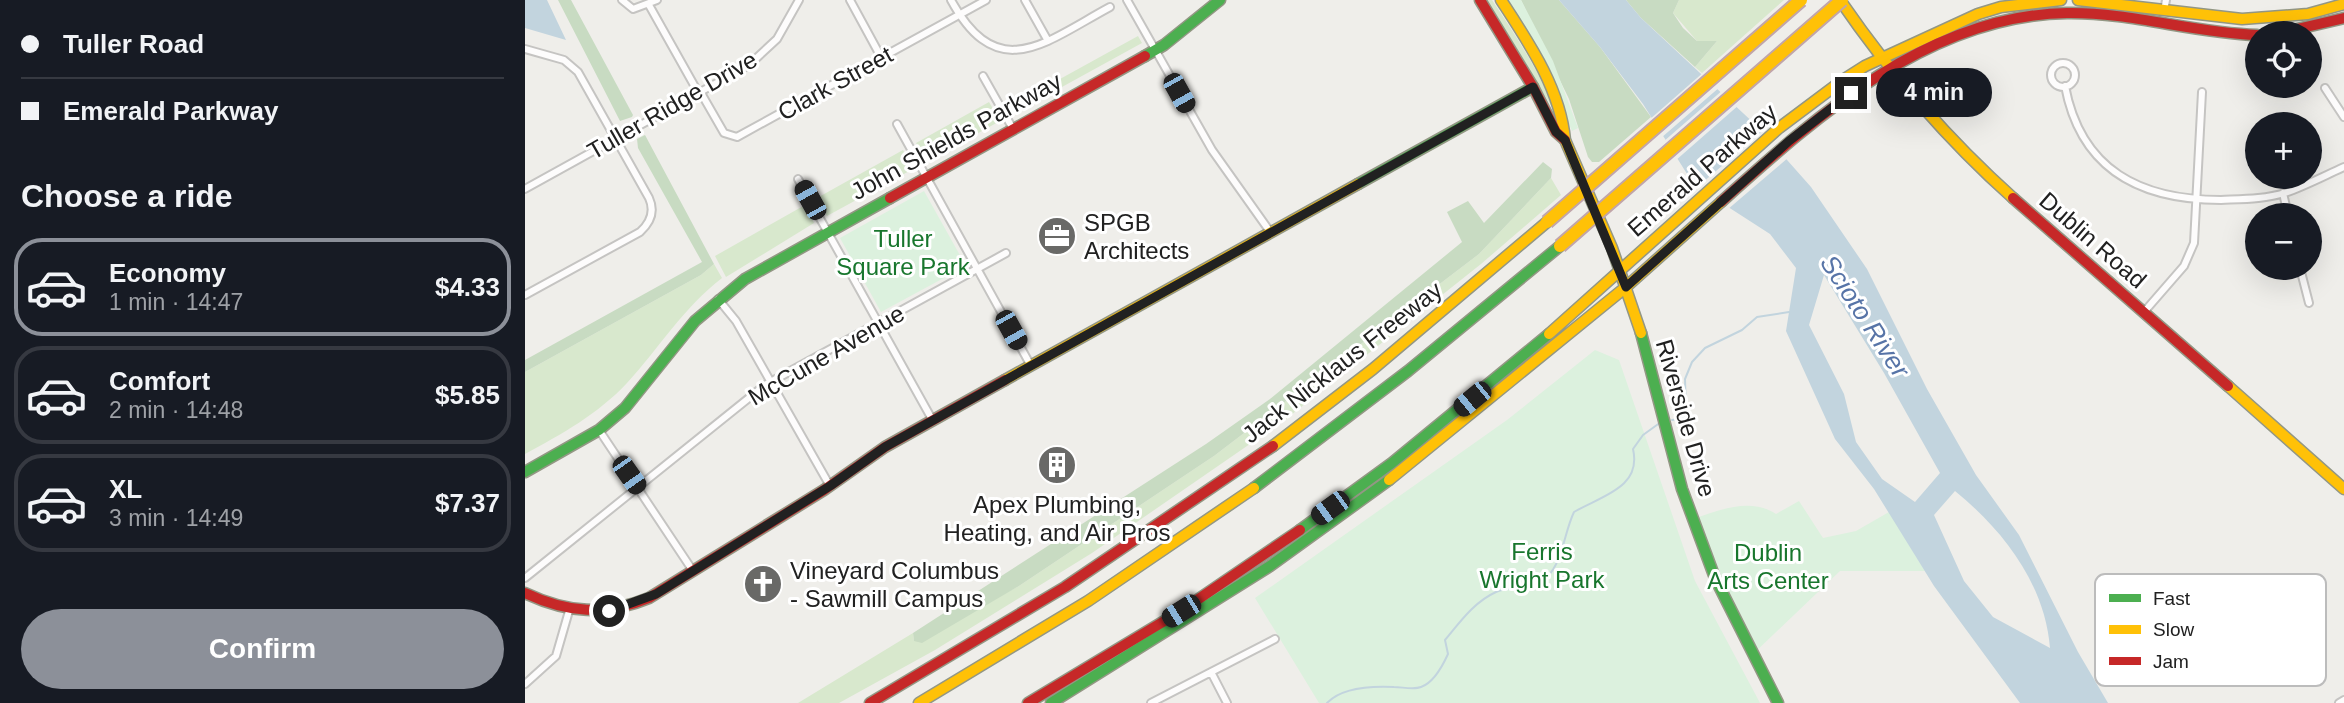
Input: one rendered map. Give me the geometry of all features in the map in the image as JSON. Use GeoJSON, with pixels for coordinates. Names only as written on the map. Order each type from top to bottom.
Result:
{"type":"FeatureCollection","features":[{"type":"Feature","properties":{"kind":"main road","name":"John Shields Parkway"},"geometry":{"type":"LineString","coordinates":[[525,472],[599,430],[640,392],[685,332],[718,299],[757,271],[1155,50],[1187,29],[1220,0]]}},
{"type":"Feature","properties":{"kind":"main road","name":"Riverside Drive"},"geometry":{"type":"LineString","coordinates":[[1480,0],[1533,87],[1556,132],[1565,140]]}},
{"type":"Feature","properties":{"kind":"main road","name":"Riverside Drive"},"geometry":{"type":"LineString","coordinates":[[1501,0],[1549,86],[1565,125],[1565,140],[1626,287],[1661,402],[1682,489],[1715,578],[1778,703]]}},
{"type":"Feature","properties":{"kind":"main road","name":"Jack Nicklaus Freeway"},"geometry":{"type":"LineString","coordinates":[[870,703],[1087,575],[1233,474],[1373,369],[1548,222],[1801,0]]}},
{"type":"Feature","properties":{"kind":"main road","name":"Jack Nicklaus Freeway"},"geometry":{"type":"LineString","coordinates":[[919,703],[1101,595],[1247,493],[1387,389],[1560,246],[1841,0]]}},
{"type":"Feature","properties":{"kind":"main road","name":"Dublin Road"},"geometry":{"type":"LineString","coordinates":[[1841,0],[1879,59],[1912,99],[2003,190],[2344,489]]}},
{"type":"Feature","properties":{"kind":"main road","name":"Emerald Parkway"},"geometry":{"type":"LineString","coordinates":[[1028,703],[1181,611],[1269,553],[1392,463],[1511,368],[1779,128],[1843,80],[1879,59],[1978,14],[2001,7],[2061,0]]}},
{"type":"Feature","properties":{"kind":"main road"},"geometry":{"type":"LineString","coordinates":[[2078,0],[2165,6],[2222,20],[2274,21],[2344,4]]}},
{"type":"Feature","properties":{"kind":"main road","name":"Emerald Parkway"},"geometry":{"type":"LineString","coordinates":[[1051,703],[1187,621],[1298,546],[1399,472],[1626,287],[1789,141],[1851,93],[1931,47],[1968,31],[2008,20],[2044,15],[2095,14],[2223,34],[2245,35]]}},
{"type":"Feature","properties":{"kind":"main road"},"geometry":{"type":"LineString","coordinates":[[2322,23],[2344,18]]}},
{"type":"Feature","properties":{"kind":"main road"},"geometry":{"type":"LineString","coordinates":[[525,593],[569,611],[601,612],[630,606],[693,571],[830,486],[873,454],[1533,87]]}},
{"type":"Feature","properties":{"kind":"street"},"geometry":{"type":"LineString","coordinates":[[622,0],[633,9],[657,0]]}},
{"type":"Feature","properties":{"kind":"street","name":"Tuller Ridge Drive"},"geometry":{"type":"LineString","coordinates":[[525,189],[743,69],[766,51],[783,30],[799,0]]}},
{"type":"Feature","properties":{"kind":"street"},"geometry":{"type":"LineString","coordinates":[[850,0],[881,58]]}},
{"type":"Feature","properties":{"kind":"street"},"geometry":{"type":"LineString","coordinates":[[950,0],[975,36],[999,48],[1025,50],[1048,41],[1110,7]]}},
{"type":"Feature","properties":{"kind":"street","name":"Clark Street"},"geometry":{"type":"LineString","coordinates":[[649,5],[724,133],[737,137],[986,0]]}},
{"type":"Feature","properties":{"kind":"street"},"geometry":{"type":"LineString","coordinates":[[1025,0],[1048,41]]}},
{"type":"Feature","properties":{"kind":"street"},"geometry":{"type":"LineString","coordinates":[[1127,0],[1212,150],[1271,233]]}},
{"type":"Feature","properties":{"kind":"street"},"geometry":{"type":"LineString","coordinates":[[525,48],[561,59],[573,66],[650,202],[649,222],[640,232],[525,295]]}},
{"type":"Feature","properties":{"kind":"street"},"geometry":{"type":"LineString","coordinates":[[983,76],[1013,129]]}},
{"type":"Feature","properties":{"kind":"street"},"geometry":{"type":"LineString","coordinates":[[2065,86],[2078,130],[2096,154],[2120,176],[2151,192],[2197,200],[2245,200],[2283,193],[2344,167]]}},
{"type":"Feature","properties":{"kind":"street"},"geometry":{"type":"LineString","coordinates":[[2325,88],[2344,117]]}},
{"type":"Feature","properties":{"kind":"street"},"geometry":{"type":"LineString","coordinates":[[2144,312],[2189,259],[2196,234],[2202,92]]}},
{"type":"Feature","properties":{"kind":"street"},"geometry":{"type":"LineString","coordinates":[[897,124],[1031,366]]}},
{"type":"Feature","properties":{"kind":"street"},"geometry":{"type":"LineString","coordinates":[[798,178],[933,421]]}},
{"type":"Feature","properties":{"kind":"street"},"geometry":{"type":"LineString","coordinates":[[2283,193],[2285,203]]}},
{"type":"Feature","properties":{"kind":"street","name":"McCune Avenue"},"geometry":{"type":"LineString","coordinates":[[525,578],[770,382],[1006,253]]}},
{"type":"Feature","properties":{"kind":"street"},"geometry":{"type":"LineString","coordinates":[[2304,280],[2309,303]]}},
{"type":"Feature","properties":{"kind":"street"},"geometry":{"type":"LineString","coordinates":[[718,299],[736,321],[830,486]]}},
{"type":"Feature","properties":{"kind":"street"},"geometry":{"type":"LineString","coordinates":[[599,430],[693,571]]}},
{"type":"Feature","properties":{"kind":"street"},"geometry":{"type":"LineString","coordinates":[[525,684],[555,656],[569,611]]}},
{"type":"Feature","properties":{"kind":"street"},"geometry":{"type":"LineString","coordinates":[[1151,703],[1275,639]]}},
{"type":"Feature","properties":{"kind":"street"},"geometry":{"type":"LineString","coordinates":[[1211,672],[1227,703]]}},
{"type":"Feature","properties":{"kind":"street"},"geometry":{"type":"LineString","coordinates":[[2339,703],[2344,700]]}},
{"type":"Feature","properties":{"kind":"green space"},"geometry":{"type":"Polygon","coordinates":[[[558,0],[571,0],[632,117],[620,121],[558,0]]]}},
{"type":"Feature","properties":{"kind":"green space"},"geometry":{"type":"Polygon","coordinates":[[[1484,0],[1492,0],[1510,28],[1535,68],[1556,113],[1484,0]]]}},
{"type":"Feature","properties":{"kind":"green space"},"geometry":{"type":"Polygon","coordinates":[[[1506,0],[1521,0],[1553,61],[1578,128],[1572,131],[1545,66],[1506,0]]]}},
{"type":"Feature","properties":{"kind":"green space"},"geometry":{"type":"Polygon","coordinates":[[[1521,0],[1559,0],[1600,47],[1651,117],[1599,162],[1592,162],[1588,157],[1569,99],[1521,0]]]}},
{"type":"Feature","properties":{"kind":"green space"},"geometry":{"type":"Polygon","coordinates":[[[1626,0],[1679,0],[1673,13],[1683,28],[1697,41],[1717,41],[1695,67],[1641,18],[1626,0]]]}},
{"type":"Feature","properties":{"kind":"green space"},"geometry":{"type":"Polygon","coordinates":[[[1679,0],[1784,0],[1702,73],[1695,67],[1717,41],[1697,41],[1673,13],[1679,0]]]}},
{"type":"Feature","properties":{"kind":"green space"},"geometry":{"type":"Polygon","coordinates":[[[1138,36],[1142,43],[1013,114],[1009,107],[1138,36]]]}},
{"type":"Feature","properties":{"kind":"green space"},"geometry":{"type":"Polygon","coordinates":[[[989,102],[1000,121],[926,162],[916,143],[989,102]]]}},
{"type":"Feature","properties":{"kind":"green space"},"geometry":{"type":"Polygon","coordinates":[[[645,135],[714,264],[701,275],[525,372],[525,360],[702,262],[638,148],[637,139],[645,135]]]}},
{"type":"Feature","properties":{"kind":"green space"},"geometry":{"type":"Polygon","coordinates":[[[903,150],[913,169],[827,216],[817,198],[903,150]]]}},
{"type":"Feature","properties":{"kind":"green space"},"geometry":{"type":"Polygon","coordinates":[[[1543,162],[1552,169],[1551,178],[1479,254],[1214,456],[1019,586],[922,643],[914,641],[913,633],[1206,444],[1270,399],[1462,242],[1447,212],[1468,201],[1484,223],[1543,162]]]}},
{"type":"Feature","properties":{"kind":"green space"},"geometry":{"type":"Polygon","coordinates":[[[1551,178],[1561,195],[1481,264],[1286,419],[1092,553],[935,650],[839,703],[798,703],[913,633],[914,641],[1019,586],[1214,456],[1479,254],[1551,178]]]}},
{"type":"Feature","properties":{"kind":"green space","name":"Tuller Square Park"},"geometry":{"type":"Polygon","coordinates":[[[924,191],[966,266],[881,312],[840,238],[924,191]]]}},
{"type":"Feature","properties":{"kind":"green space"},"geometry":{"type":"Polygon","coordinates":[[[805,205],[814,223],[726,277],[715,256],[805,205]]]}},
{"type":"Feature","properties":{"kind":"green space"},"geometry":{"type":"Polygon","coordinates":[[[714,264],[722,278],[684,315],[627,383],[592,414],[525,454],[525,372],[701,275],[714,264]]]}},
{"type":"Feature","properties":{"kind":"green space","name":"Ferris Wright Park"},"geometry":{"type":"Polygon","coordinates":[[[1595,350],[1619,360],[1695,581],[1760,703],[1319,703],[1255,598],[1507,420],[1595,350]]]}},
{"type":"Feature","properties":{"kind":"green space","name":"Dublin Arts Center"},"geometry":{"type":"Polygon","coordinates":[[[1799,501],[1823,538],[1856,531],[1889,512],[1925,571],[1840,571],[1752,655],[1693,519],[1724,509],[1745,506],[1756,506],[1776,514],[1799,501]]]}},
{"type":"Feature","properties":{"kind":"water"},"geometry":{"type":"Polygon","coordinates":[[[525,0],[547,0],[566,40],[525,28],[525,0]]]}},
{"type":"Feature","properties":{"kind":"water","name":"Scioto River"},"geometry":{"type":"Polygon","coordinates":[[[1559,0],[1626,0],[1641,18],[1758,127],[1811,187],[1867,269],[1927,389],[1976,475],[2019,535],[2095,681],[2095,686],[2098,686],[2108,703],[2020,703],[1934,586],[1874,489],[1835,439],[1786,331],[1796,268],[1770,234],[1694,185],[1643,104],[1600,47],[1559,0]],[[1824,275],[1809,325],[1844,394],[1856,442],[1882,479],[1915,502],[1940,473],[1884,373],[1824,275]],[[1955,491],[1934,515],[1964,581],[1993,617],[2050,648],[2040,602],[2030,580],[2005,541],[1973,506],[1955,491]]]}},
{"type":"Feature","properties":{"kind":"pier"},"geometry":{"type":"Polygon","coordinates":[[[1705,71],[1721,86],[1661,138],[1649,120],[1705,71]]]}},
{"type":"Feature","properties":{"kind":"pier"},"geometry":{"type":"Polygon","coordinates":[[[1724,89],[1740,104],[1675,161],[1663,142],[1724,89]]]}},
{"type":"Feature","properties":{"kind":"pier"},"geometry":{"type":"Polygon","coordinates":[[[1765,129],[1789,157],[1727,210],[1695,189],[1765,129]]]}},
{"type":"Feature","properties":{"kind":"waterway"},"geometry":{"type":"LineString","coordinates":[[1672,420],[1680,419],[1686,414],[1685,379],[1692,362],[1705,348],[1742,330],[1757,317],[1789,312]]}},
{"type":"Feature","properties":{"kind":"waterway"},"geometry":{"type":"LineString","coordinates":[[1327,703],[1341,694],[1358,689],[1415,688],[1430,682],[1448,654],[1445,640],[1474,607],[1496,592],[1536,585],[1547,577],[1557,563],[1574,512],[1625,482],[1634,462],[1633,449],[1643,435],[1661,422]]}},
{"type":"Feature","properties":{"kind":"traffic: fast"},"geometry":{"type":"LineString","coordinates":[[1145,56],[1164,45],[1220,0]]}},
{"type":"Feature","properties":{"kind":"traffic: fast"},"geometry":{"type":"LineString","coordinates":[[1358,184],[1533,87]]}},
{"type":"Feature","properties":{"kind":"traffic: fast"},"geometry":{"type":"LineString","coordinates":[[525,472],[599,430],[625,408],[695,321],[745,279],[890,198]]}},
{"type":"Feature","properties":{"kind":"traffic: fast"},"geometry":{"type":"LineString","coordinates":[[1254,488],[1408,371],[1560,246]]}},
{"type":"Feature","properties":{"kind":"traffic: fast"},"geometry":{"type":"LineString","coordinates":[[1641,333],[1682,489],[1715,578],[1778,703]]}},
{"type":"Feature","properties":{"kind":"traffic: fast"},"geometry":{"type":"LineString","coordinates":[[1300,530],[1392,463],[1549,334]]}},
{"type":"Feature","properties":{"kind":"traffic: fast"},"geometry":{"type":"LineString","coordinates":[[1051,703],[1270,566],[1389,480]]}},
{"type":"Feature","properties":{"kind":"traffic: slow"},"geometry":{"type":"LineString","coordinates":[[1501,0],[1550,84],[1557,102],[1565,140],[1612,248],[1641,333]]}},
{"type":"Feature","properties":{"kind":"traffic: slow"},"geometry":{"type":"LineString","coordinates":[[1547,222],[1801,0]]}},
{"type":"Feature","properties":{"kind":"traffic: slow"},"geometry":{"type":"LineString","coordinates":[[1840,0],[1921,104],[1965,152],[2013,198]]}},
{"type":"Feature","properties":{"kind":"traffic: slow"},"geometry":{"type":"LineString","coordinates":[[1560,246],[1842,0]]}},
{"type":"Feature","properties":{"kind":"traffic: slow"},"geometry":{"type":"LineString","coordinates":[[1549,334],[1779,128],[1843,80],[1865,66],[1978,14],[2001,7],[2061,0]]}},
{"type":"Feature","properties":{"kind":"traffic: slow"},"geometry":{"type":"LineString","coordinates":[[2078,0],[2242,19],[2308,14],[2344,4]]}},
{"type":"Feature","properties":{"kind":"traffic: slow"},"geometry":{"type":"LineString","coordinates":[[1005,380],[1358,184]]}},
{"type":"Feature","properties":{"kind":"traffic: slow"},"geometry":{"type":"LineString","coordinates":[[1389,480],[1626,287],[1721,202]]}},
{"type":"Feature","properties":{"kind":"traffic: slow"},"geometry":{"type":"LineString","coordinates":[[1273,446],[1373,369],[1547,222]]}},
{"type":"Feature","properties":{"kind":"traffic: slow"},"geometry":{"type":"LineString","coordinates":[[2228,386],[2344,489]]}},
{"type":"Feature","properties":{"kind":"traffic: slow"},"geometry":{"type":"LineString","coordinates":[[919,703],[1088,601],[1254,488]]}},
{"type":"Feature","properties":{"kind":"traffic: jam"},"geometry":{"type":"LineString","coordinates":[[1480,0],[1533,87],[1556,132],[1565,140]]}},
{"type":"Feature","properties":{"kind":"traffic: jam"},"geometry":{"type":"LineString","coordinates":[[1721,202],[1837,104],[1922,51],[1968,31],[2016,18],[2067,13],[2115,16],[2245,34]]}},
{"type":"Feature","properties":{"kind":"traffic: jam"},"geometry":{"type":"LineString","coordinates":[[2322,23],[2344,18]]}},
{"type":"Feature","properties":{"kind":"traffic: jam"},"geometry":{"type":"LineString","coordinates":[[890,198],[1145,56]]}},
{"type":"Feature","properties":{"kind":"traffic: jam"},"geometry":{"type":"LineString","coordinates":[[2013,198],[2228,386]]}},
{"type":"Feature","properties":{"kind":"traffic: jam"},"geometry":{"type":"LineString","coordinates":[[525,593],[556,605],[587,610],[617,608],[649,598],[824,490],[885,447],[1005,380]]}},
{"type":"Feature","properties":{"kind":"traffic: jam"},"geometry":{"type":"LineString","coordinates":[[870,703],[1065,587],[1273,446]]}},
{"type":"Feature","properties":{"kind":"traffic: jam"},"geometry":{"type":"LineString","coordinates":[[1028,703],[1181,611],[1300,530]]}},
{"type":"Feature","properties":{"kind":"place","name":"SPGB Architects"},"geometry":{"type":"Point","coordinates":[1057,236]}},
{"type":"Feature","properties":{"kind":"place","name":"Apex Plumbing, Heating, and Air Pros"},"geometry":{"type":"Point","coordinates":[1057,465]}},
{"type":"Feature","properties":{"kind":"place","name":"Vineyard Columbus - Sawmill Campus"},"geometry":{"type":"Point","coordinates":[763,584]}},
{"type":"Feature","properties":{"kind":"route"},"geometry":{"type":"LineString","coordinates":[[609,611],[630,606],[656,594],[830,486],[885,447],[1533,87],[1556,132],[1565,140],[1626,287],[1807,125],[1851,93]]}}]}
